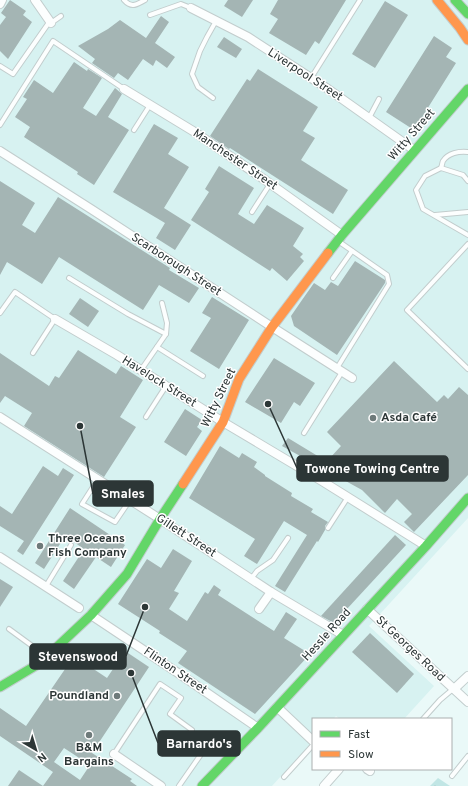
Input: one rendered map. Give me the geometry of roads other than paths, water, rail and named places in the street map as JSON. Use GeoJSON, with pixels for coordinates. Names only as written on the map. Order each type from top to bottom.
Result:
{"type":"FeatureCollection","features":[{"type":"Feature","properties":{"kind":"street"},"geometry":{"type":"LineString","coordinates":[[0,4],[2,0]]}},
{"type":"Feature","properties":{"kind":"street"},"geometry":{"type":"LineString","coordinates":[[36,0],[50,22]]}},
{"type":"Feature","properties":{"kind":"street"},"geometry":{"type":"LineString","coordinates":[[437,0],[468,40]]}},
{"type":"Feature","properties":{"kind":"street"},"geometry":{"type":"LineString","coordinates":[[455,0],[468,14]]}},
{"type":"Feature","properties":{"kind":"street","name":"Liverpool Street"},"geometry":{"type":"LineString","coordinates":[[191,8],[248,37],[311,78],[414,150]]}},
{"type":"Feature","properties":{"kind":"street","name":"Manchester Street"},"geometry":{"type":"LineString","coordinates":[[124,89],[193,131],[270,184],[340,238]]}},
{"type":"Feature","properties":{"kind":"street","name":"Witty Street"},"geometry":{"type":"LineString","coordinates":[[0,687],[40,663],[92,615],[127,574],[160,518],[223,422],[239,379],[272,328],[340,238],[414,150],[468,89]]}},
{"type":"Feature","properties":{"kind":"street","name":"Scarborough Street"},"geometry":{"type":"LineString","coordinates":[[0,151],[272,328],[352,378]]}},
{"type":"Feature","properties":{"kind":"street","name":"Havelock Street"},"geometry":{"type":"LineString","coordinates":[[55,319],[117,355],[223,422],[426,546]]}},
{"type":"Feature","properties":{"kind":"street","name":"Gillett Street"},"geometry":{"type":"LineString","coordinates":[[0,417],[160,518],[271,592],[343,635]]}},
{"type":"Feature","properties":{"kind":"street","name":"Hessle Road"},"geometry":{"type":"LineString","coordinates":[[202,786],[258,728],[426,546],[468,498]]}},
{"type":"Feature","properties":{"kind":"street"},"geometry":{"type":"LineString","coordinates":[[0,557],[79,608]]}},
{"type":"Feature","properties":{"kind":"street"},"geometry":{"type":"LineString","coordinates":[[259,609],[271,592]]}},
{"type":"Feature","properties":{"kind":"street","name":"St Georges Road"},"geometry":{"type":"LineString","coordinates":[[367,609],[468,702]]}},
{"type":"Feature","properties":{"kind":"street","name":"Flinton Street"},"geometry":{"type":"LineString","coordinates":[[92,615],[258,728]]}},
{"type":"Feature","properties":{"kind":"street","name":"St Georges Road"},"geometry":{"type":"LineString","coordinates":[[454,689],[468,676]]}},
{"type":"Feature","properties":{"kind":"street"},"geometry":{"type":"LineString","coordinates":[[277,707],[312,740]]}},
{"type":"Feature","properties":{"kind":"street"},"geometry":{"type":"LineString","coordinates":[[114,754],[161,786]]}},
{"type":"Feature","properties":{"kind":"street"},"geometry":{"type":"LineString","coordinates":[[324,786],[338,770]]}},
{"type":"Feature","properties":{"kind":"lane"},"geometry":{"type":"LineString","coordinates":[[124,0],[131,6],[145,0]]}},
{"type":"Feature","properties":{"kind":"lane"},"geometry":{"type":"LineString","coordinates":[[311,78],[360,0]]}},
{"type":"Feature","properties":{"kind":"lane"},"geometry":{"type":"LineString","coordinates":[[150,14],[181,4],[191,8]]}},
{"type":"Feature","properties":{"kind":"lane"},"geometry":{"type":"LineString","coordinates":[[0,66],[13,74],[50,22],[61,16]]}},
{"type":"Feature","properties":{"kind":"lane"},"geometry":{"type":"LineString","coordinates":[[214,98],[198,87],[192,74],[200,50],[216,21]]}},
{"type":"Feature","properties":{"kind":"lane"},"geometry":{"type":"LineString","coordinates":[[0,125],[53,41],[124,89]]}},
{"type":"Feature","properties":{"kind":"lane"},"geometry":{"type":"LineString","coordinates":[[369,118],[379,100]]}},
{"type":"Feature","properties":{"kind":"lane"},"geometry":{"type":"LineString","coordinates":[[134,130],[150,105]]}},
{"type":"Feature","properties":{"kind":"lane"},"geometry":{"type":"LineString","coordinates":[[441,168],[443,161],[449,155],[462,151],[468,152]]}},
{"type":"Feature","properties":{"kind":"lane"},"geometry":{"type":"LineString","coordinates":[[468,181],[463,175],[441,168],[425,176],[416,190],[423,210],[468,235]]}},
{"type":"Feature","properties":{"kind":"lane"},"geometry":{"type":"LineString","coordinates":[[252,212],[270,184]]}},
{"type":"Feature","properties":{"kind":"lane"},"geometry":{"type":"LineString","coordinates":[[434,216],[468,212]]}},
{"type":"Feature","properties":{"kind":"lane"},"geometry":{"type":"LineString","coordinates":[[304,433],[389,284],[387,275],[352,251],[340,238]]}},
{"type":"Feature","properties":{"kind":"lane"},"geometry":{"type":"LineString","coordinates":[[468,244],[407,310],[468,369]]}},
{"type":"Feature","properties":{"kind":"lane"},"geometry":{"type":"LineString","coordinates":[[333,278],[352,251]]}},
{"type":"Feature","properties":{"kind":"lane"},"geometry":{"type":"LineString","coordinates":[[69,278],[128,314],[166,334]]}},
{"type":"Feature","properties":{"kind":"lane"},"geometry":{"type":"LineString","coordinates":[[0,313],[15,292],[55,319],[33,353]]}},
{"type":"Feature","properties":{"kind":"lane"},"geometry":{"type":"LineString","coordinates":[[141,371],[166,334],[167,323],[162,303]]}},
{"type":"Feature","properties":{"kind":"lane"},"geometry":{"type":"LineString","coordinates":[[157,348],[203,376]]}},
{"type":"Feature","properties":{"kind":"lane"},"geometry":{"type":"LineString","coordinates":[[146,417],[166,386]]}},
{"type":"Feature","properties":{"kind":"lane"},"geometry":{"type":"LineString","coordinates":[[98,479],[82,504],[115,522],[130,500]]}},
{"type":"Feature","properties":{"kind":"lane"},"geometry":{"type":"LineString","coordinates":[[328,528],[348,497]]}},
{"type":"Feature","properties":{"kind":"lane"},"geometry":{"type":"LineString","coordinates":[[251,579],[257,571],[273,560],[288,538]]}},
{"type":"Feature","properties":{"kind":"lane"},"geometry":{"type":"LineString","coordinates":[[46,586],[71,545]]}},
{"type":"Feature","properties":{"kind":"lane"},"geometry":{"type":"LineString","coordinates":[[9,629],[35,648],[40,663]]}},
{"type":"Feature","properties":{"kind":"lane"},"geometry":{"type":"LineString","coordinates":[[114,754],[160,684],[182,698],[170,714],[192,730],[187,737],[204,750],[178,786]]}},
{"type":"Feature","properties":{"kind":"lane"},"geometry":{"type":"LineString","coordinates":[[424,718],[440,700],[454,689]]}},
{"type":"Feature","properties":{"kind":"lane"},"geometry":{"type":"LineString","coordinates":[[284,777],[312,745]]}},
{"type":"Feature","properties":{"kind":"lane"},"geometry":{"type":"LineString","coordinates":[[452,776],[468,756]]}},
{"type":"Feature","properties":{"kind":"place","name":"Towone Towing Centre"},"geometry":{"type":"Point","coordinates":[268,404]}},
{"type":"Feature","properties":{"kind":"place","name":"Asda Café"},"geometry":{"type":"Point","coordinates":[373,418]}},
{"type":"Feature","properties":{"kind":"place","name":"Smales"},"geometry":{"type":"Point","coordinates":[80,426]}},
{"type":"Feature","properties":{"kind":"place","name":"Three Oceans Fish Company"},"geometry":{"type":"Point","coordinates":[40,546]}},
{"type":"Feature","properties":{"kind":"place","name":"Stevenswood"},"geometry":{"type":"Point","coordinates":[145,607]}},
{"type":"Feature","properties":{"kind":"place","name":"Barnardo's"},"geometry":{"type":"Point","coordinates":[131,673]}},
{"type":"Feature","properties":{"kind":"place","name":"Poundland"},"geometry":{"type":"Point","coordinates":[117,696]}},
{"type":"Feature","properties":{"kind":"place","name":"B&M Bargains"},"geometry":{"type":"Point","coordinates":[89,735]}}]}
